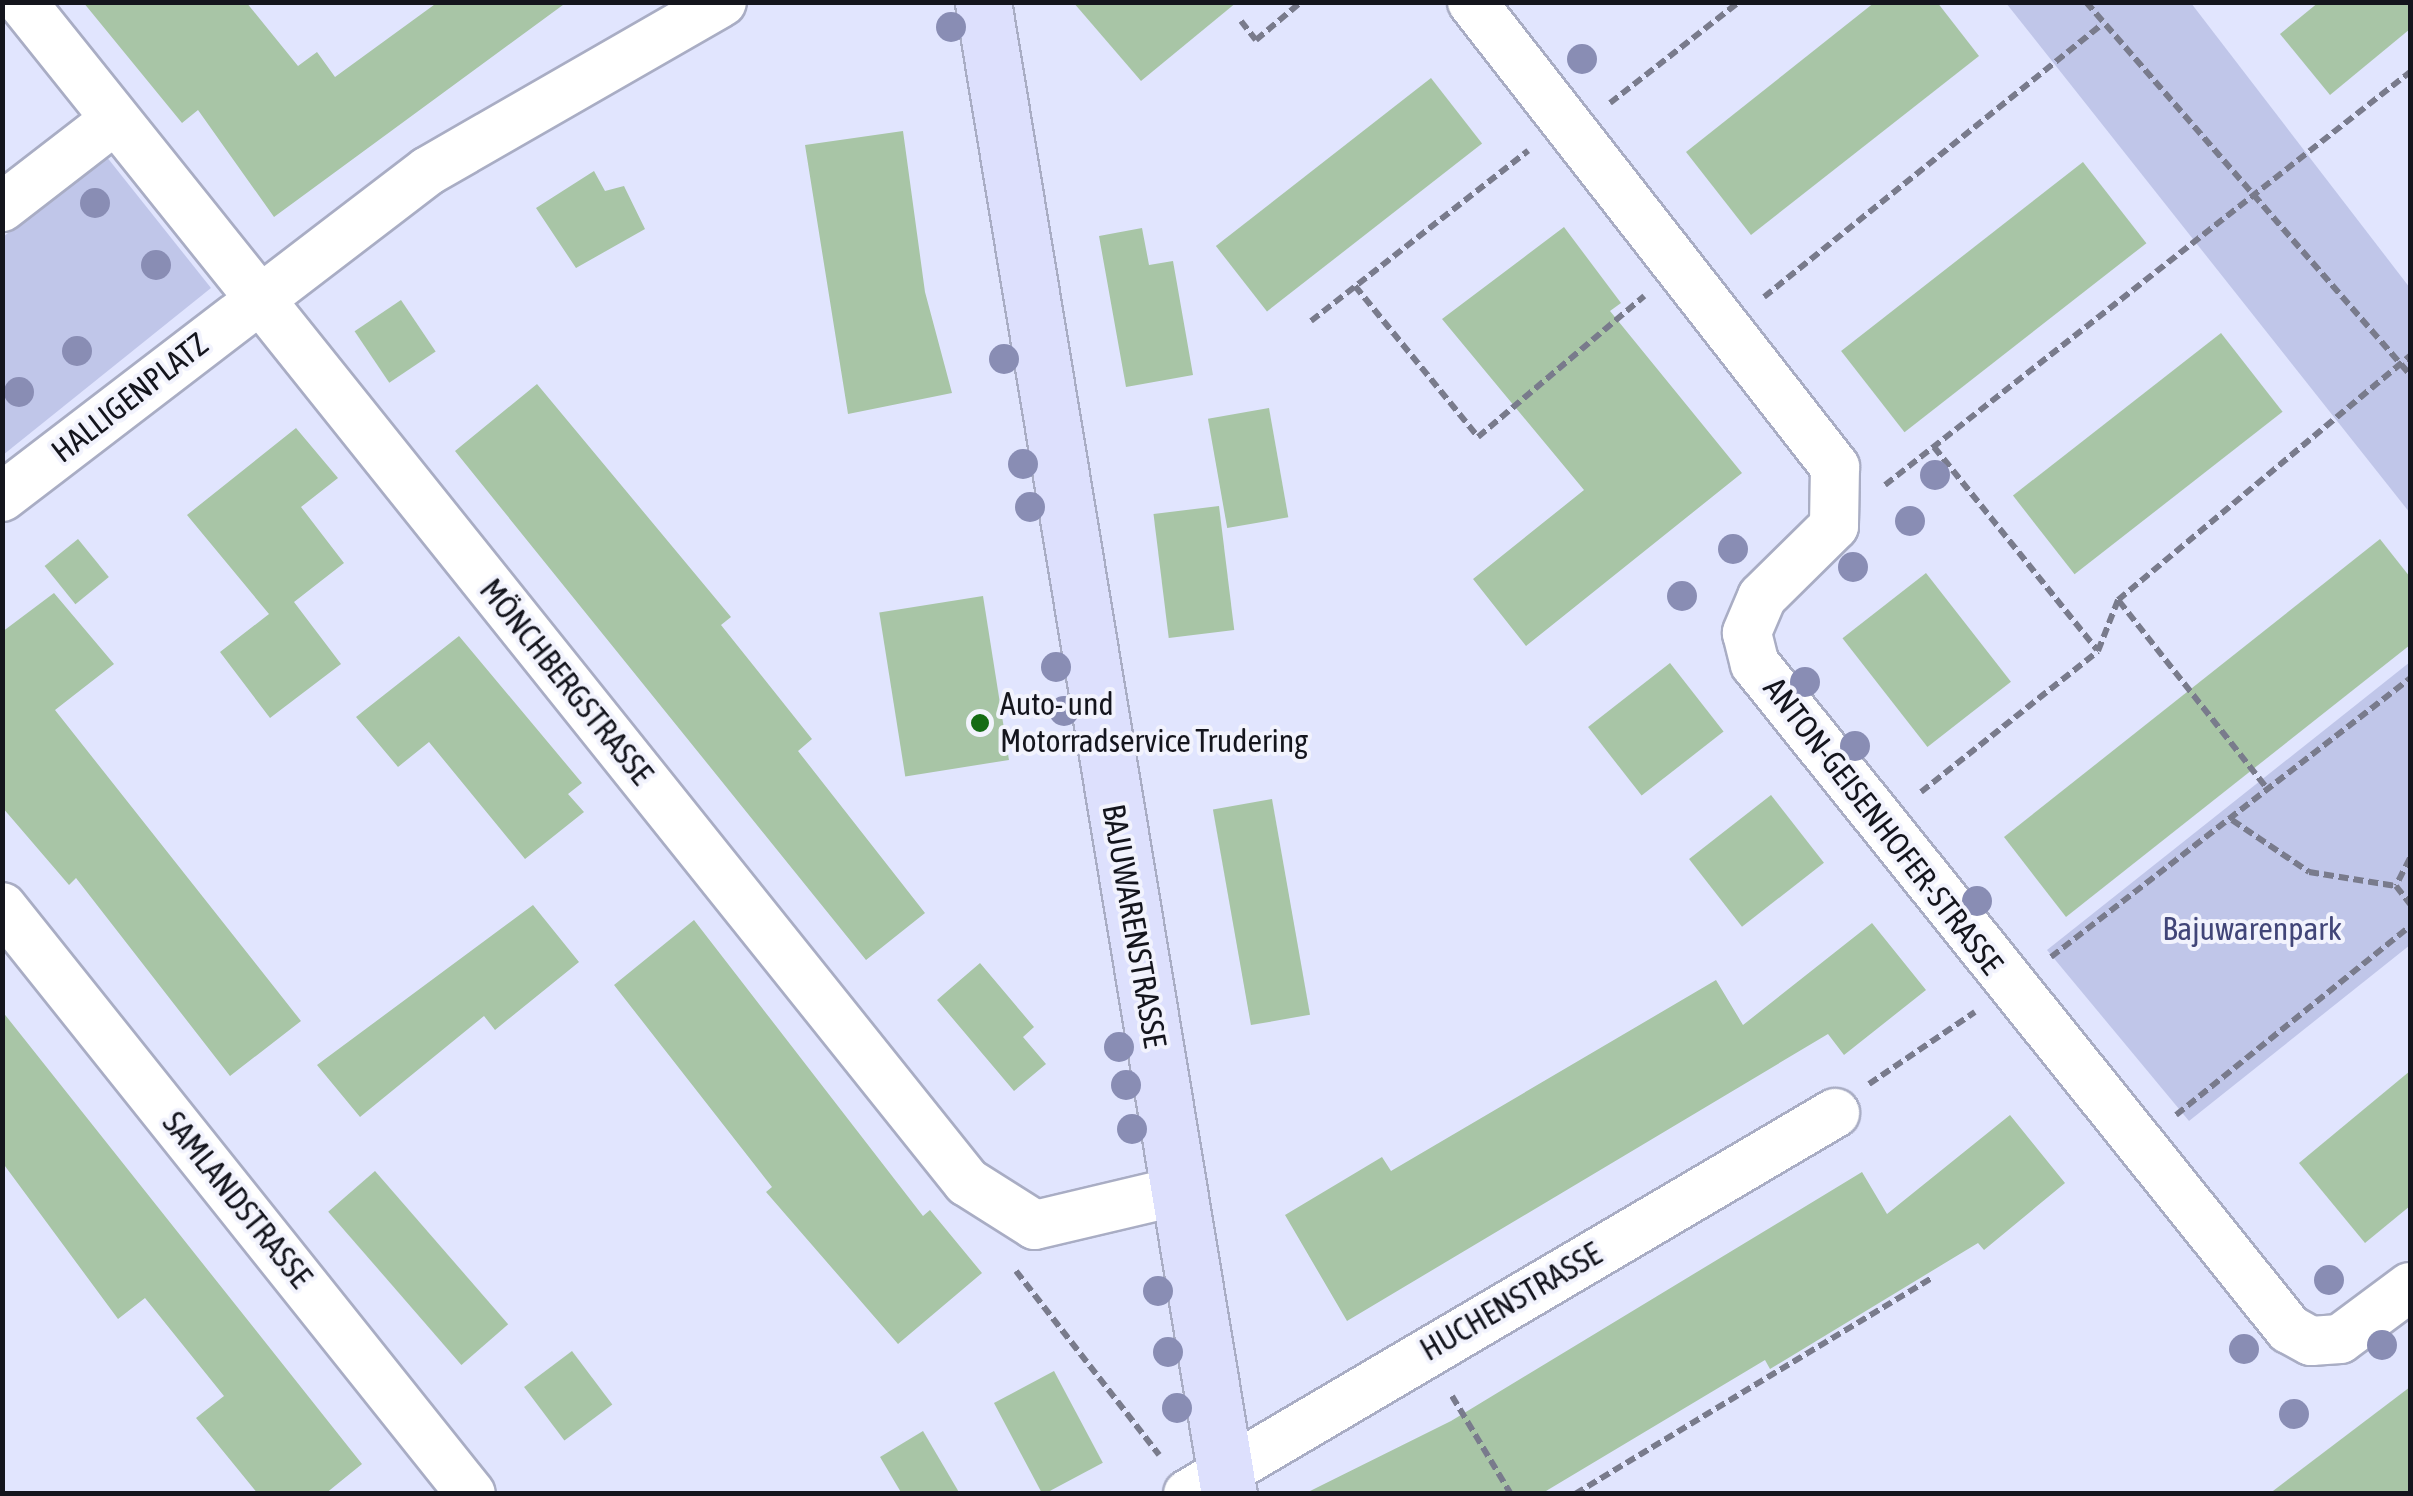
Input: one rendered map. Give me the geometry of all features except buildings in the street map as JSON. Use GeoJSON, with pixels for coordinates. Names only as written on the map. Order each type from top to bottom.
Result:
{"type":"FeatureCollection","features":[{"type":"Feature","properties":{"kind":"main road","name":"BAJUWARENSTRASSE"},"geometry":{"type":"LineString","coordinates":[[982,2],[1179,1191],[1203,1483]]}},
{"type":"Feature","properties":{"kind":"street","name":"MÖNCHBERGSTRASSE"},"geometry":{"type":"LineString","coordinates":[[22,2],[112,122],[968,1182],[1035,1225],[1179,1191]]}},
{"type":"Feature","properties":{"kind":"street","name":"HALLIGENPLATZ"},"geometry":{"type":"LineString","coordinates":[[2,497],[428,170],[722,2]]}},
{"type":"Feature","properties":{"kind":"street"},"geometry":{"type":"LineString","coordinates":[[1472,2],[1555,138],[1725,327],[1836,467],[1842,494]]}},
{"type":"Feature","properties":{"kind":"street"},"geometry":{"type":"LineString","coordinates":[[2,207],[112,122]]}},
{"type":"Feature","properties":{"kind":"street","name":"ANTON-GEISENHOFER-STRASSE"},"geometry":{"type":"LineString","coordinates":[[1842,494],[1834,526],[1762,598],[1747,633],[1754,664],[2136,1147],[2288,1330],[2312,1341],[2340,1339],[2410,1288]]}},
{"type":"Feature","properties":{"kind":"street","name":"SAMLANDSTRASSE"},"geometry":{"type":"LineString","coordinates":[[2,907],[471,1494]]}},
{"type":"Feature","properties":{"kind":"street","name":"HUCHENSTRASSE"},"geometry":{"type":"LineString","coordinates":[[1203,1483],[1835,1113]]}},
{"type":"Feature","properties":{"kind":"path"},"geometry":{"type":"LineString","coordinates":[[1241,21],[1256,40],[1301,2]]}},
{"type":"Feature","properties":{"kind":"path"},"geometry":{"type":"LineString","coordinates":[[1311,321],[1739,2]]}},
{"type":"Feature","properties":{"kind":"path"},"geometry":{"type":"LineString","coordinates":[[2086,2],[2101,25],[2256,199],[2407,360],[2410,375]]}},
{"type":"Feature","properties":{"kind":"path"},"geometry":{"type":"LineString","coordinates":[[1725,327],[2101,25]]}},
{"type":"Feature","properties":{"kind":"path"},"geometry":{"type":"LineString","coordinates":[[1842,494],[1884,486],[2256,199],[2410,72]]}},
{"type":"Feature","properties":{"kind":"path"},"geometry":{"type":"LineString","coordinates":[[1355,286],[1478,436],[1652,289]]}},
{"type":"Feature","properties":{"kind":"path"},"geometry":{"type":"LineString","coordinates":[[1881,824],[2098,651],[2118,600],[2407,360]]}},
{"type":"Feature","properties":{"kind":"path"},"geometry":{"type":"LineString","coordinates":[[1934,447],[2098,651]]}},
{"type":"Feature","properties":{"kind":"path"},"geometry":{"type":"LineString","coordinates":[[2118,600],[2268,791]]}},
{"type":"Feature","properties":{"kind":"path"},"geometry":{"type":"LineString","coordinates":[[2038,967],[2410,679]]}},
{"type":"Feature","properties":{"kind":"path"},"geometry":{"type":"LineString","coordinates":[[2232,820],[2309,872],[2396,886],[2410,904]]}},
{"type":"Feature","properties":{"kind":"path"},"geometry":{"type":"LineString","coordinates":[[2396,886],[2410,858]]}},
{"type":"Feature","properties":{"kind":"path"},"geometry":{"type":"LineString","coordinates":[[2136,1147],[2410,926]]}},
{"type":"Feature","properties":{"kind":"path"},"geometry":{"type":"LineString","coordinates":[[1835,1113],[1988,1003]]}},
{"type":"Feature","properties":{"kind":"path"},"geometry":{"type":"LineString","coordinates":[[1009,1262],[1203,1483]]}},
{"type":"Feature","properties":{"kind":"path"},"geometry":{"type":"LineString","coordinates":[[1574,1494],[1934,1277]]}},
{"type":"Feature","properties":{"kind":"path"},"geometry":{"type":"LineString","coordinates":[[1425,1352],[1511,1494]]}},
{"type":"Feature","properties":{"kind":"green space"},"geometry":{"type":"Polygon","coordinates":[[[2006,3],[2191,3],[2410,288],[2410,513],[2006,3]]]}},
{"type":"Feature","properties":{"kind":"green space"},"geometry":{"type":"Polygon","coordinates":[[[106,156],[211,288],[3,455],[3,237],[106,156]]]}},
{"type":"Feature","properties":{"kind":"green space","name":"Bajuwarenpark"},"geometry":{"type":"Polygon","coordinates":[[[2410,662],[2410,945],[2189,1121],[2047,950],[2410,662]]]}},
{"type":"Feature","properties":{"kind":"place","name":"Auto- und Motorradservice Trudering"},"geometry":{"type":"Point","coordinates":[980,723]}}]}
